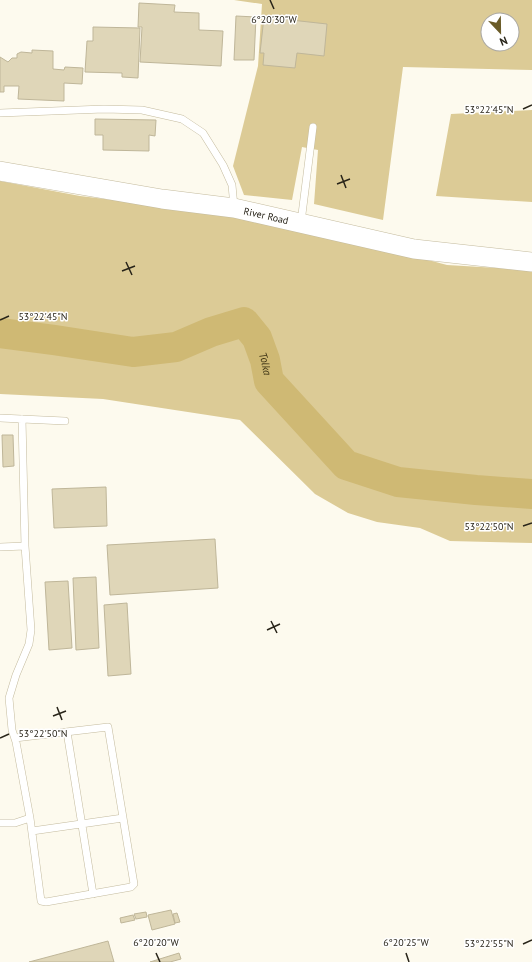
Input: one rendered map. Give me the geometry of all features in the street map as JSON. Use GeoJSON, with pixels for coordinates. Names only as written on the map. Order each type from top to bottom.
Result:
{"type":"FeatureCollection","features":[{"type":"Feature","properties":{"kind":"main road","name":"River Road"},"geometry":{"type":"LineString","coordinates":[[0,171],[162,199],[234,208],[301,222],[414,249],[532,262]]}},
{"type":"Feature","properties":{"kind":"lane"},"geometry":{"type":"LineString","coordinates":[[0,114],[104,109],[142,110],[182,119],[203,133],[223,165],[232,185],[234,208]]}},
{"type":"Feature","properties":{"kind":"lane"},"geometry":{"type":"LineString","coordinates":[[301,222],[312,127]]}},
{"type":"Feature","properties":{"kind":"lane"},"geometry":{"type":"LineString","coordinates":[[0,418],[64,421]]}},
{"type":"Feature","properties":{"kind":"lane"},"geometry":{"type":"LineString","coordinates":[[15,738],[108,727],[134,884],[131,887],[46,902],[41,901],[30,818],[15,738],[12,730],[10,698],[16,675],[29,644],[31,630],[25,546],[22,419]]}},
{"type":"Feature","properties":{"kind":"lane"},"geometry":{"type":"LineString","coordinates":[[0,547],[25,546]]}},
{"type":"Feature","properties":{"kind":"lane"},"geometry":{"type":"LineString","coordinates":[[67,732],[93,894]]}},
{"type":"Feature","properties":{"kind":"lane"},"geometry":{"type":"LineString","coordinates":[[0,823],[15,823],[30,818]]}},
{"type":"Feature","properties":{"kind":"lane"},"geometry":{"type":"LineString","coordinates":[[32,831],[123,818]]}},
{"type":"Feature","properties":{"kind":"shaded area"},"geometry":{"type":"Polygon","coordinates":[[[234,0],[532,0],[532,70],[403,67],[383,220],[314,204],[318,150],[302,147],[292,200],[244,195],[233,166],[258,66],[262,4],[234,0]]]}},
{"type":"Feature","properties":{"kind":"shaded area"},"geometry":{"type":"Polygon","coordinates":[[[532,110],[532,202],[436,196],[451,114],[532,110]]]}},
{"type":"Feature","properties":{"kind":"shaded area"},"geometry":{"type":"Polygon","coordinates":[[[0,181],[80,196],[237,215],[383,248],[447,265],[532,270],[532,543],[450,541],[420,528],[377,522],[348,513],[315,494],[240,420],[103,399],[0,394],[0,181]]]}},
{"type":"Feature","properties":{"kind":"building"},"geometry":{"type":"Polygon","coordinates":[[[139,3],[175,5],[174,12],[199,13],[199,30],[223,31],[221,66],[140,62],[142,27],[138,27],[139,3]]]}},
{"type":"Feature","properties":{"kind":"building"},"geometry":{"type":"Polygon","coordinates":[[[236,16],[256,17],[254,60],[234,60],[236,16]]]}},
{"type":"Feature","properties":{"kind":"building"},"geometry":{"type":"Polygon","coordinates":[[[264,17],[327,24],[324,56],[297,53],[295,68],[263,65],[264,53],[260,53],[264,17]]]}},
{"type":"Feature","properties":{"kind":"building"},"geometry":{"type":"Polygon","coordinates":[[[93,27],[140,28],[138,78],[122,77],[122,73],[85,72],[87,41],[93,41],[93,27]]]}},
{"type":"Feature","properties":{"kind":"building"},"geometry":{"type":"Polygon","coordinates":[[[32,50],[53,51],[53,69],[64,70],[65,67],[83,68],[82,84],[64,83],[64,101],[18,99],[19,86],[4,86],[4,92],[0,92],[0,57],[8,62],[12,58],[17,58],[17,54],[21,52],[32,53],[32,50]]]}},
{"type":"Feature","properties":{"kind":"building"},"geometry":{"type":"Polygon","coordinates":[[[95,119],[156,120],[155,136],[149,135],[149,151],[103,150],[103,135],[95,135],[95,119]]]}},
{"type":"Feature","properties":{"kind":"building"},"geometry":{"type":"Polygon","coordinates":[[[2,435],[13,435],[14,466],[3,467],[2,435]]]}},
{"type":"Feature","properties":{"kind":"building"},"geometry":{"type":"Polygon","coordinates":[[[106,487],[107,526],[54,528],[52,489],[106,487]]]}},
{"type":"Feature","properties":{"kind":"building"},"geometry":{"type":"Polygon","coordinates":[[[215,539],[218,588],[110,595],[107,545],[215,539]]]}},
{"type":"Feature","properties":{"kind":"building"},"geometry":{"type":"Polygon","coordinates":[[[96,577],[99,648],[76,650],[73,578],[96,577]]]}},
{"type":"Feature","properties":{"kind":"building"},"geometry":{"type":"Polygon","coordinates":[[[68,581],[72,648],[49,650],[45,582],[68,581]]]}},
{"type":"Feature","properties":{"kind":"building"},"geometry":{"type":"Polygon","coordinates":[[[127,603],[131,674],[108,676],[104,605],[127,603]]]}},
{"type":"Feature","properties":{"kind":"building"},"geometry":{"type":"Polygon","coordinates":[[[171,910],[175,924],[152,930],[148,915],[171,910]]]}},
{"type":"Feature","properties":{"kind":"building"},"geometry":{"type":"Polygon","coordinates":[[[146,912],[147,917],[136,919],[134,914],[146,912]]]}},
{"type":"Feature","properties":{"kind":"building"},"geometry":{"type":"Polygon","coordinates":[[[177,913],[180,922],[175,923],[173,914],[177,913]]]}},
{"type":"Feature","properties":{"kind":"building"},"geometry":{"type":"Polygon","coordinates":[[[133,915],[135,920],[121,923],[120,918],[133,915]]]}},
{"type":"Feature","properties":{"kind":"building"},"geometry":{"type":"Polygon","coordinates":[[[108,941],[114,962],[29,962],[108,941]]]}},
{"type":"Feature","properties":{"kind":"building"},"geometry":{"type":"Polygon","coordinates":[[[179,953],[181,959],[170,962],[150,962],[179,953]]]}},
{"type":"Feature","properties":{"kind":"waterway","name":"Tolka"},"geometry":{"type":"LineString","coordinates":[[0,333],[133,352],[176,347],[211,332],[244,322],[257,338],[265,360],[269,381],[346,465],[398,482],[532,494]]}}]}
